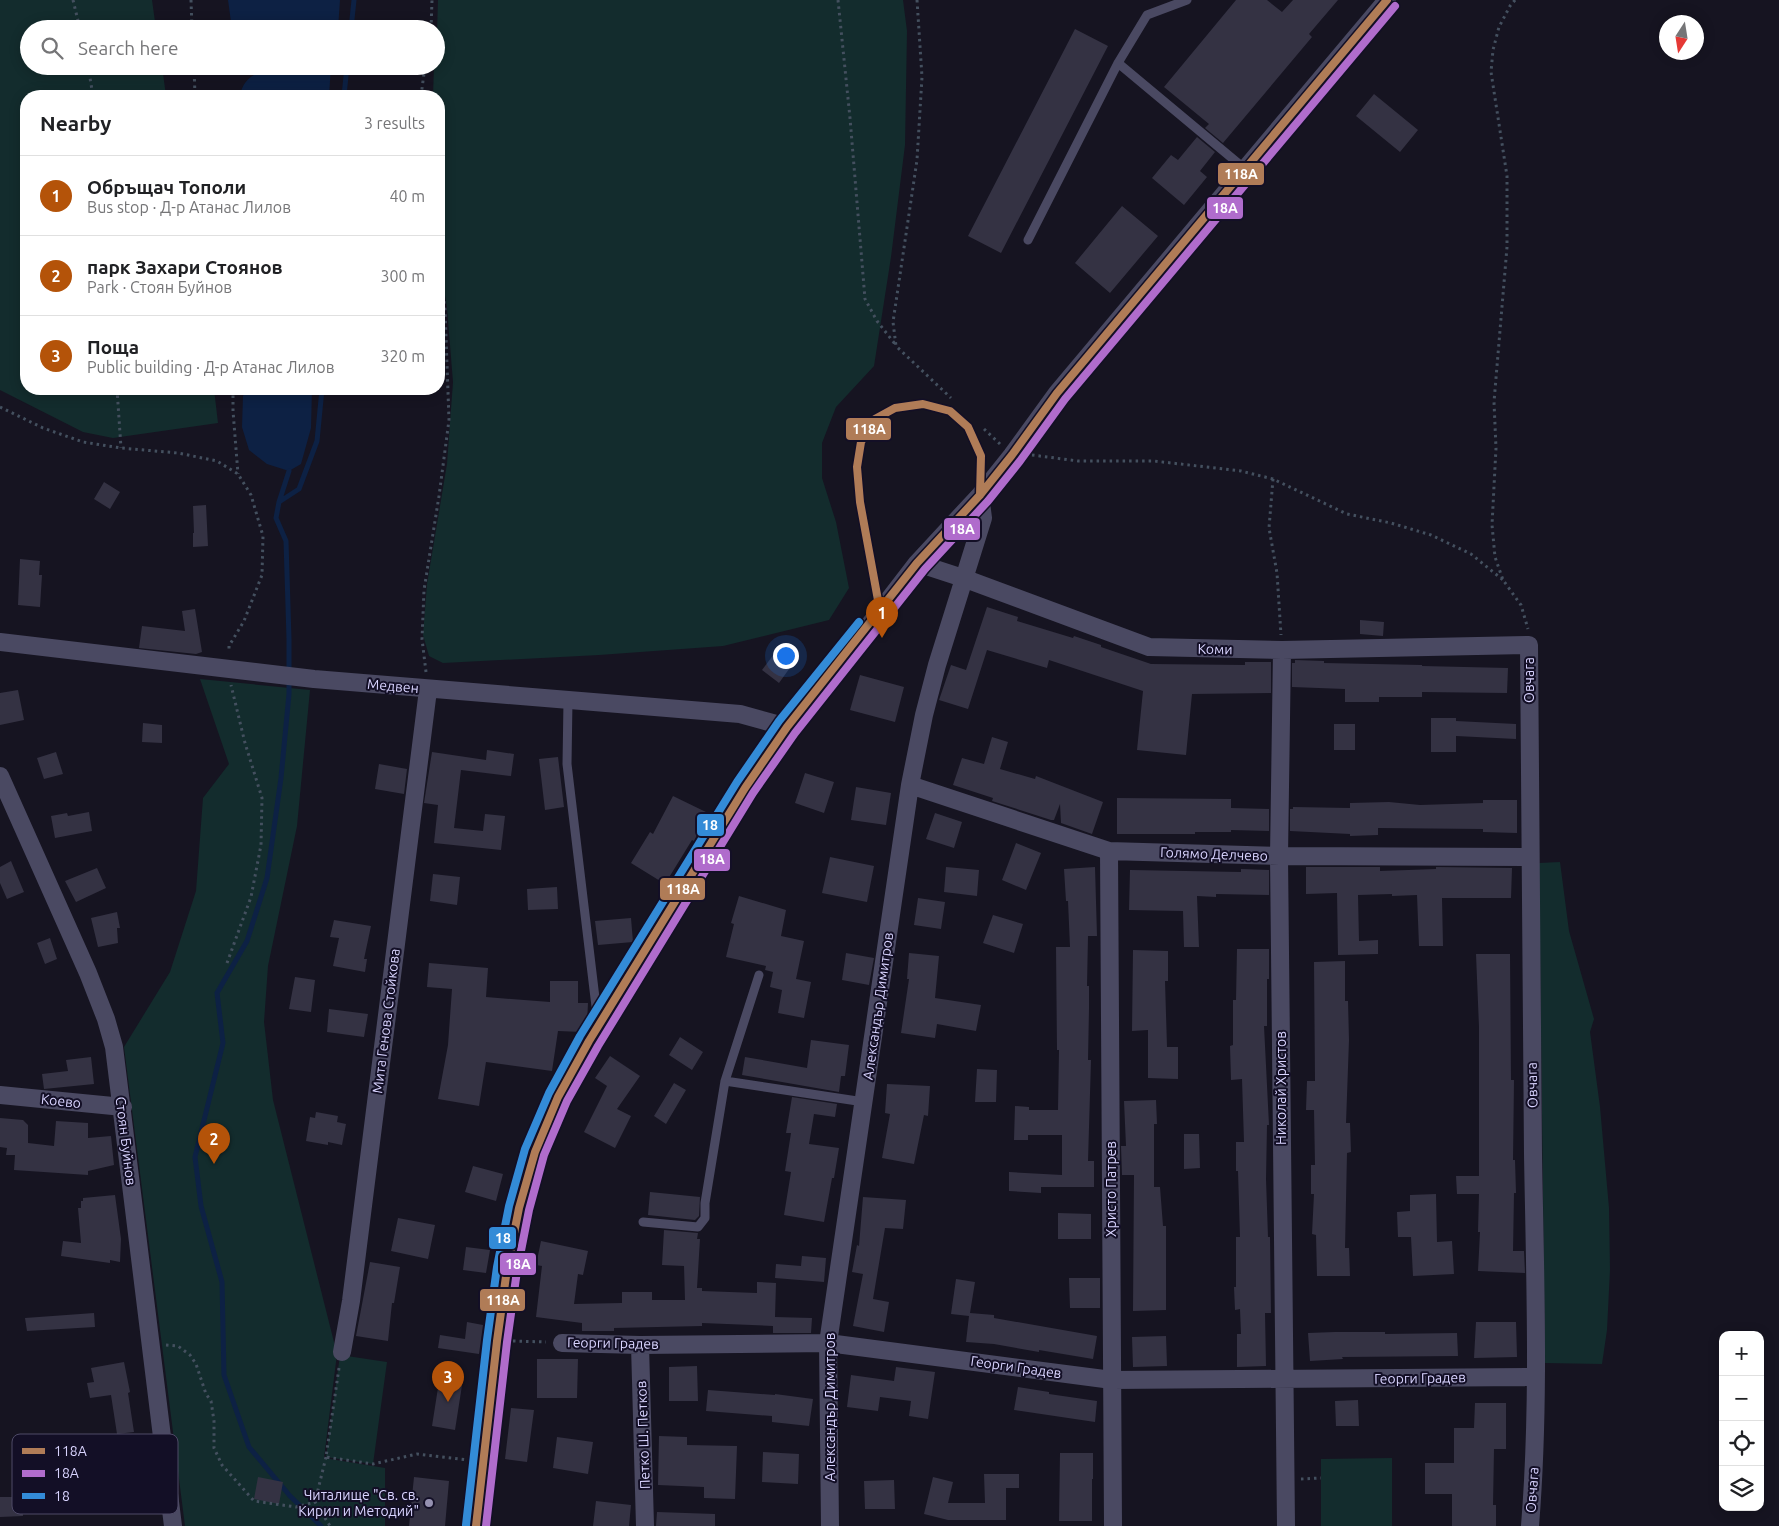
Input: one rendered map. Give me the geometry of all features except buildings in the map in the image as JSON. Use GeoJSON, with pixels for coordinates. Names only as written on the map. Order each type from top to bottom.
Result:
{"type":"FeatureCollection","features":[{"type":"Feature","properties":{"kind":"street"},"geometry":{"type":"LineString","coordinates":[[476,1526],[497,1341],[507,1269],[518,1217],[535,1152],[558,1097],[598,1026],[745,788],[786,727],[880,612],[917,563],[980,495],[1057,393],[1387,0]]}},
{"type":"Feature","properties":{"kind":"street","name":"Александър Димитров"},"geometry":{"type":"LineString","coordinates":[[830,1526],[828,1342],[910,785],[924,715],[963,578],[983,518],[980,495]]}},
{"type":"Feature","properties":{"kind":"street","name":"Коми"},"geometry":{"type":"LineString","coordinates":[[917,563],[963,578],[1149,647],[1282,650],[1529,645]]}},
{"type":"Feature","properties":{"kind":"street","name":"Медвен"},"geometry":{"type":"LineString","coordinates":[[0,642],[428,690],[740,714],[786,727]]}},
{"type":"Feature","properties":{"kind":"street","name":"Овчага"},"geometry":{"type":"LineString","coordinates":[[1529,645],[1529,857],[1536,1377],[1534,1473],[1530,1526]]}},
{"type":"Feature","properties":{"kind":"street","name":"Николай Христов"},"geometry":{"type":"LineString","coordinates":[[1282,650],[1279,856],[1286,1526]]}},
{"type":"Feature","properties":{"kind":"street","name":"Мита Генова Стойкова"},"geometry":{"type":"LineString","coordinates":[[342,1352],[351,1301],[428,690]]}},
{"type":"Feature","properties":{"kind":"street","name":"Стоян Буйнов"},"geometry":{"type":"LineString","coordinates":[[0,776],[88,973],[106,1019],[114,1047],[123,1107],[162,1434]]}},
{"type":"Feature","properties":{"kind":"street","name":"Голямо Делчево"},"geometry":{"type":"LineString","coordinates":[[910,785],[1109,851],[1279,856],[1529,857]]}},
{"type":"Feature","properties":{"kind":"street","name":"Христо Патрев"},"geometry":{"type":"LineString","coordinates":[[1109,851],[1113,1526]]}},
{"type":"Feature","properties":{"kind":"street","name":"Коево"},"geometry":{"type":"LineString","coordinates":[[0,1095],[123,1107]]}},
{"type":"Feature","properties":{"kind":"street","name":"Георги Градев"},"geometry":{"type":"LineString","coordinates":[[562,1343],[640,1345],[828,1342],[1112,1380],[1536,1377]]}},
{"type":"Feature","properties":{"kind":"street","name":"Петко Ш. Петков"},"geometry":{"type":"LineString","coordinates":[[640,1345],[646,1526]]}},
{"type":"Feature","properties":{"kind":"lane"},"geometry":{"type":"LineString","coordinates":[[1028,240],[1118,63],[1147,15],[1187,0]]}},
{"type":"Feature","properties":{"kind":"lane"},"geometry":{"type":"LineString","coordinates":[[1118,63],[1245,169]]}},
{"type":"Feature","properties":{"kind":"lane"},"geometry":{"type":"LineString","coordinates":[[880,612],[860,502],[858,467],[862,442],[874,419],[895,408],[923,404],[950,411],[968,427],[981,456],[980,495]]}},
{"type":"Feature","properties":{"kind":"lane"},"geometry":{"type":"LineString","coordinates":[[568,701],[567,764],[598,1026]]}},
{"type":"Feature","properties":{"kind":"lane"},"geometry":{"type":"LineString","coordinates":[[643,1222],[698,1226],[705,1218],[705,1203],[725,1081],[759,975]]}},
{"type":"Feature","properties":{"kind":"lane"},"geometry":{"type":"LineString","coordinates":[[725,1081],[864,1102]]}},
{"type":"Feature","properties":{"kind":"path"},"geometry":{"type":"LineString","coordinates":[[73,0],[78,20]]}},
{"type":"Feature","properties":{"kind":"path"},"geometry":{"type":"LineString","coordinates":[[191,0],[192,20]]}},
{"type":"Feature","properties":{"kind":"path"},"geometry":{"type":"LineString","coordinates":[[431,20],[432,0]]}},
{"type":"Feature","properties":{"kind":"path"},"geometry":{"type":"LineString","coordinates":[[838,0],[865,299],[877,321],[896,346],[954,401]]}},
{"type":"Feature","properties":{"kind":"path"},"geometry":{"type":"LineString","coordinates":[[896,346],[893,322],[917,160],[922,77],[917,0]]}},
{"type":"Feature","properties":{"kind":"path"},"geometry":{"type":"LineString","coordinates":[[1502,580],[1495,557],[1492,525],[1496,448],[1494,402],[1507,247],[1507,176],[1491,72],[1493,50],[1499,27],[1515,0]]}},
{"type":"Feature","properties":{"kind":"path"},"geometry":{"type":"LineString","coordinates":[[89,75],[91,90]]}},
{"type":"Feature","properties":{"kind":"path"},"geometry":{"type":"LineString","coordinates":[[194,75],[195,90]]}},
{"type":"Feature","properties":{"kind":"path"},"geometry":{"type":"LineString","coordinates":[[421,90],[424,75]]}},
{"type":"Feature","properties":{"kind":"path"},"geometry":{"type":"LineString","coordinates":[[428,690],[422,640],[424,590],[440,496],[449,420],[445,309]]}},
{"type":"Feature","properties":{"kind":"path"},"geometry":{"type":"LineString","coordinates":[[117,395],[121,448]]}},
{"type":"Feature","properties":{"kind":"path"},"geometry":{"type":"LineString","coordinates":[[233,395],[238,474]]}},
{"type":"Feature","properties":{"kind":"path"},"geometry":{"type":"LineString","coordinates":[[0,407],[43,428],[83,442],[121,448],[178,453],[217,461],[238,474],[252,495],[263,536],[262,575],[244,621],[229,646],[228,669],[245,742],[262,798],[261,845],[251,897],[227,963]]}},
{"type":"Feature","properties":{"kind":"path"},"geometry":{"type":"LineString","coordinates":[[983,428],[1012,455],[1040,455],[1078,461],[1154,461],[1241,471],[1273,479],[1347,514],[1391,523],[1431,535],[1471,554],[1502,580],[1521,605],[1527,624],[1529,645]]}},
{"type":"Feature","properties":{"kind":"path"},"geometry":{"type":"LineString","coordinates":[[1273,479],[1269,528],[1277,573],[1282,650]]}},
{"type":"Feature","properties":{"kind":"path","name":"Георги Градев"},"geometry":{"type":"LineString","coordinates":[[497,1341],[562,1343]]}},
{"type":"Feature","properties":{"kind":"path"},"geometry":{"type":"LineString","coordinates":[[151,1342],[178,1346],[190,1355],[196,1364],[206,1394],[211,1400],[214,1421],[214,1448],[222,1465],[254,1501],[296,1507],[315,1502]]}},
{"type":"Feature","properties":{"kind":"path"},"geometry":{"type":"LineString","coordinates":[[330,1526],[315,1502],[326,1457],[342,1352]]}},
{"type":"Feature","properties":{"kind":"path"},"geometry":{"type":"LineString","coordinates":[[326,1457],[372,1464],[417,1454],[483,1462]]}},
{"type":"Feature","properties":{"kind":"green space"},"geometry":{"type":"Polygon","coordinates":[[[0,0],[152,0],[155,20],[20,20],[20,75],[163,75],[165,90],[20,90],[20,395],[215,395],[218,423],[113,438],[83,432],[0,390],[0,0]]]}},
{"type":"Feature","properties":{"kind":"green space"},"geometry":{"type":"Polygon","coordinates":[[[438,0],[903,0],[907,31],[905,145],[891,257],[874,366],[836,407],[822,443],[822,478],[836,522],[849,588],[829,620],[723,646],[443,663],[429,656],[423,635],[427,584],[447,464],[453,382],[445,296],[445,90],[433,90],[434,75],[445,75],[445,20],[437,20],[438,0]]]}},
{"type":"Feature","properties":{"kind":"green space"},"geometry":{"type":"Polygon","coordinates":[[[200,679],[310,690],[297,826],[268,966],[264,1022],[273,1100],[337,1354],[324,1458],[385,1468],[385,1526],[185,1526],[178,1471],[178,1434],[173,1434],[124,1047],[170,972],[196,891],[203,798],[229,764],[200,679]]]}},
{"type":"Feature","properties":{"kind":"green space"},"geometry":{"type":"Polygon","coordinates":[[[1560,862],[1569,931],[1594,1019],[1590,1032],[1600,1107],[1609,1208],[1610,1270],[1607,1330],[1602,1364],[1545,1363],[1539,863],[1560,862]]]}},
{"type":"Feature","properties":{"kind":"green space"},"geometry":{"type":"Polygon","coordinates":[[[340,1355],[387,1362],[373,1464],[326,1457],[340,1355]]]}},
{"type":"Feature","properties":{"kind":"green space"},"geometry":{"type":"Polygon","coordinates":[[[1392,1458],[1392,1526],[1321,1526],[1321,1459],[1392,1458]]]}},
{"type":"Feature","properties":{"kind":"water"},"geometry":{"type":"Polygon","coordinates":[[[228,0],[340,0],[339,20],[231,20],[228,0]]]}},
{"type":"Feature","properties":{"kind":"water"},"geometry":{"type":"Polygon","coordinates":[[[254,75],[330,75],[329,90],[242,90],[249,78],[254,75]]]}},
{"type":"Feature","properties":{"kind":"water"},"geometry":{"type":"Polygon","coordinates":[[[312,395],[311,428],[301,464],[289,471],[267,464],[249,450],[242,427],[243,396],[312,395]]]}},
{"type":"Feature","properties":{"kind":"waterway"},"geometry":{"type":"LineString","coordinates":[[352,20],[354,0]]}},
{"type":"Feature","properties":{"kind":"waterway"},"geometry":{"type":"LineString","coordinates":[[345,90],[346,75]]}},
{"type":"Feature","properties":{"kind":"waterway"},"geometry":{"type":"LineString","coordinates":[[321,395],[317,441],[299,489],[279,502],[276,518],[286,541],[289,694],[281,778],[267,878],[247,941],[217,993],[223,1043],[195,1157],[201,1206],[222,1282],[224,1375],[249,1447],[290,1496],[321,1526]]}},
{"type":"Feature","properties":{"kind":"waterway"},"geometry":{"type":"LineString","coordinates":[[279,502],[289,471]]}},
{"type":"Feature","properties":{"kind":"transit line","name":"118А"},"geometry":{"type":"LineString","coordinates":[[476,1526],[497,1341],[507,1269],[519,1208],[535,1152],[558,1097],[589,1041],[745,788],[787,727],[917,563],[980,495],[1057,393],[1387,0]]}},
{"type":"Feature","properties":{"kind":"transit line","name":"18А"},"geometry":{"type":"LineString","coordinates":[[486,1526],[507,1342],[517,1271],[529,1210],[544,1155],[567,1101],[598,1046],[753,793],[795,733],[925,569],[988,501],[1065,399],[1395,6]]}},
{"type":"Feature","properties":{"kind":"transit line","name":"118А"},"geometry":{"type":"LineString","coordinates":[[880,611],[860,502],[857,467],[861,442],[875,419],[895,408],[923,404],[950,411],[968,427],[981,456],[980,495]]}},
{"type":"Feature","properties":{"kind":"transit line","name":"18"},"geometry":{"type":"LineString","coordinates":[[466,1525],[497,1267],[509,1206],[525,1149],[549,1093],[580,1036],[737,782],[779,721],[859,622]]}},
{"type":"Feature","properties":{"kind":"place","name":"Обръщач Тополи"},"geometry":{"type":"Point","coordinates":[882,638]}},
{"type":"Feature","properties":{"kind":"place","name":"парк Захари Стоянов"},"geometry":{"type":"Point","coordinates":[214,1164]}},
{"type":"Feature","properties":{"kind":"place","name":"Поща"},"geometry":{"type":"Point","coordinates":[448,1402]}},
{"type":"Feature","properties":{"kind":"place","name":"Читалище \"Св. св. Кирил и Методий\""},"geometry":{"type":"Point","coordinates":[429,1503]}}]}
